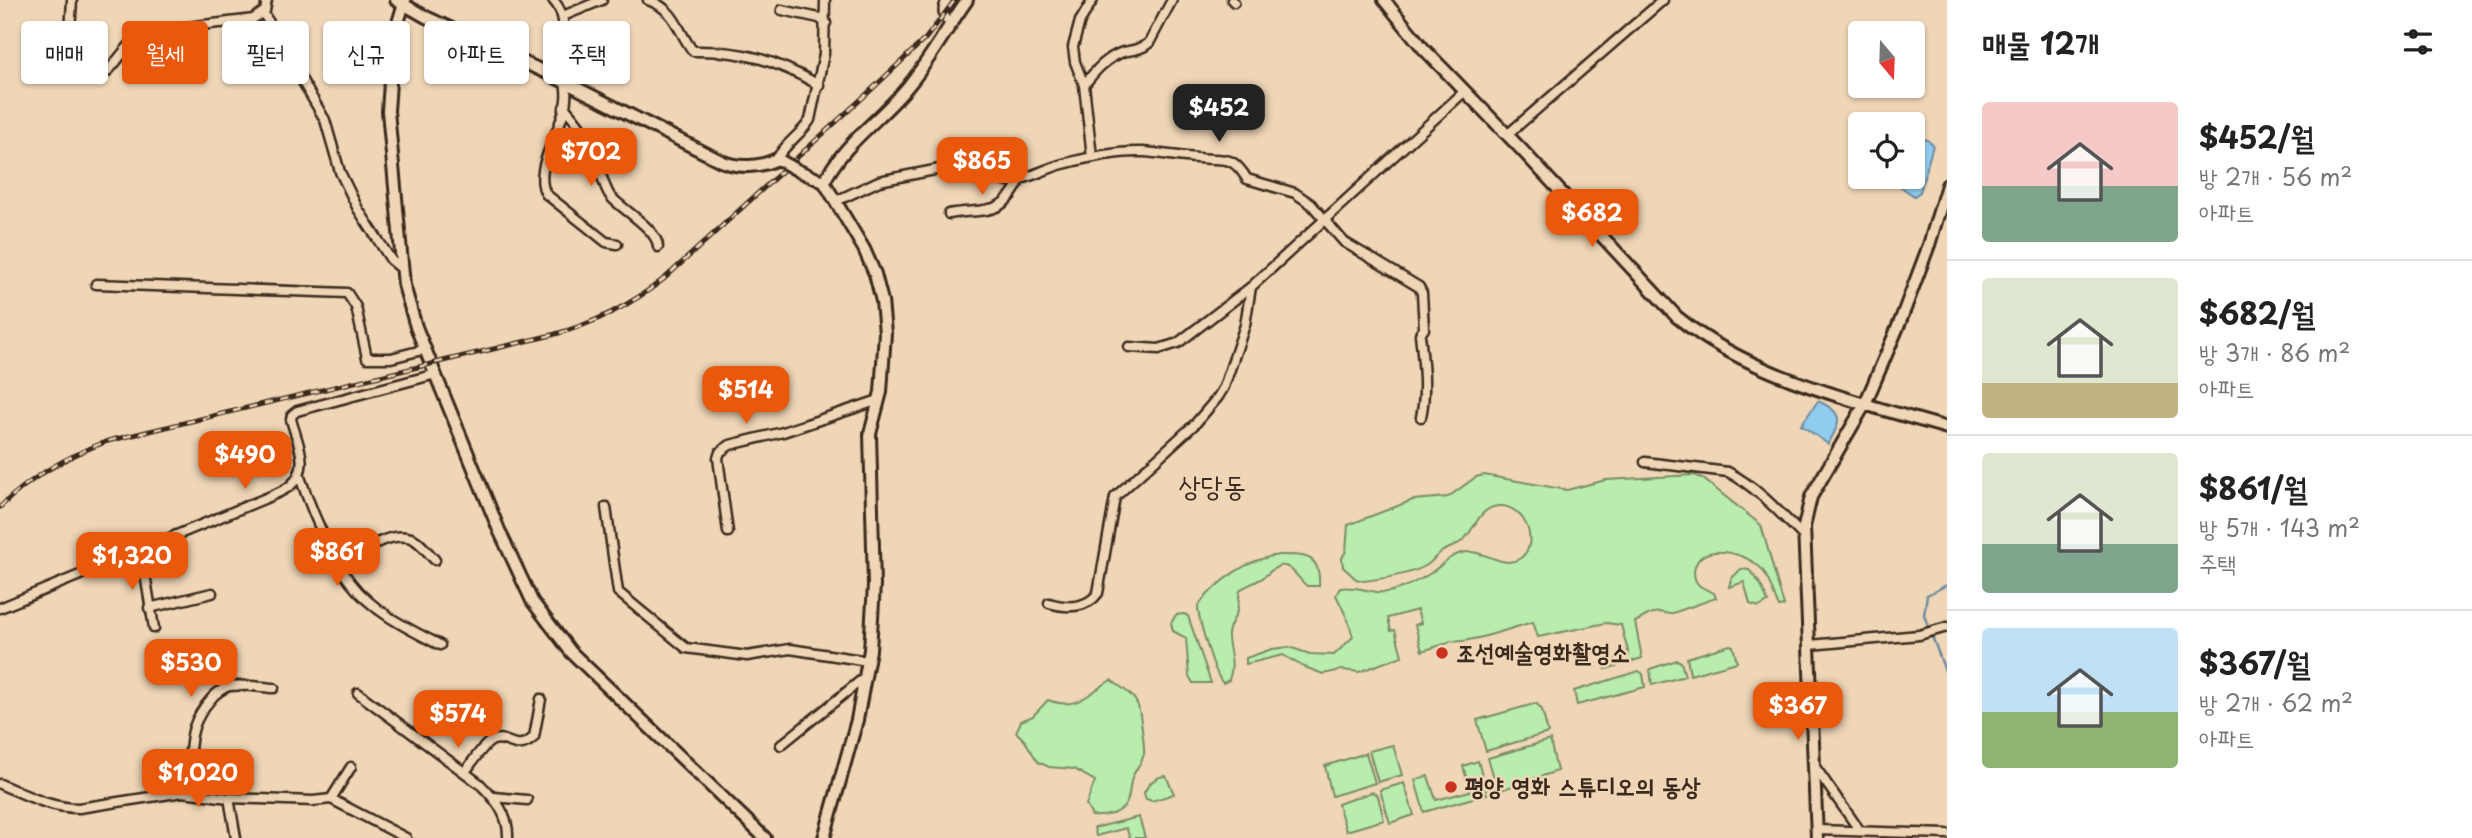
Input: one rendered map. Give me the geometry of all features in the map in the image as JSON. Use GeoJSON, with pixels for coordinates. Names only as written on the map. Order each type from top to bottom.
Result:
{"type":"FeatureCollection","features":[{"type":"Feature","properties":{"kind":"street"},"geometry":{"type":"LineString","coordinates":[[72,0],[69,48],[71,59],[80,75],[89,78],[103,75],[130,45],[148,35],[253,19],[265,11],[267,0]]}},
{"type":"Feature","properties":{"kind":"street"},"geometry":{"type":"LineString","coordinates":[[552,0],[564,21]]}},
{"type":"Feature","properties":{"kind":"street"},"geometry":{"type":"LineString","coordinates":[[563,16],[602,0]]}},
{"type":"Feature","properties":{"kind":"street"},"geometry":{"type":"LineString","coordinates":[[648,0],[663,6],[674,18],[693,51],[741,53],[771,60],[818,85]]}},
{"type":"Feature","properties":{"kind":"street"},"geometry":{"type":"LineString","coordinates":[[779,160],[782,149],[804,130],[810,120],[824,54],[827,23],[825,0]]}},
{"type":"Feature","properties":{"kind":"street"},"geometry":{"type":"LineString","coordinates":[[947,0],[943,18],[951,25]]}},
{"type":"Feature","properties":{"kind":"street"},"geometry":{"type":"LineString","coordinates":[[824,181],[836,160],[908,86],[934,53],[967,0]]}},
{"type":"Feature","properties":{"kind":"street"},"geometry":{"type":"LineString","coordinates":[[1092,157],[1084,85],[1075,62],[1073,47],[1080,22],[1093,0]]}},
{"type":"Feature","properties":{"kind":"street"},"geometry":{"type":"LineString","coordinates":[[1084,85],[1096,70],[1113,56],[1149,43],[1172,0]]}},
{"type":"Feature","properties":{"kind":"street"},"geometry":{"type":"LineString","coordinates":[[1384,0],[1423,48],[1677,317],[1698,335],[1807,386],[1947,428]]}},
{"type":"Feature","properties":{"kind":"street"},"geometry":{"type":"LineString","coordinates":[[1507,135],[1663,0]]}},
{"type":"Feature","properties":{"kind":"street"},"geometry":{"type":"LineString","coordinates":[[543,71],[426,17],[402,1],[393,39],[388,111],[402,269],[410,306],[517,572],[532,601],[587,667],[765,838]]}},
{"type":"Feature","properties":{"kind":"street"},"geometry":{"type":"LineString","coordinates":[[782,10],[819,18],[827,23]]}},
{"type":"Feature","properties":{"kind":"street"},"geometry":{"type":"LineString","coordinates":[[263,13],[325,120],[341,172],[358,209],[391,260],[402,269]]}},
{"type":"Feature","properties":{"kind":"street"},"geometry":{"type":"LineString","coordinates":[[565,84],[565,107],[548,153],[543,189],[606,242],[617,244]]}},
{"type":"Feature","properties":{"kind":"street"},"geometry":{"type":"LineString","coordinates":[[569,84],[732,165],[762,164],[779,160],[824,181],[864,249],[875,274],[882,301],[885,344],[879,400],[870,435],[874,585],[868,661],[857,720],[824,838]]}},
{"type":"Feature","properties":{"kind":"street"},"geometry":{"type":"LineString","coordinates":[[1129,347],[1158,349],[1178,343],[1251,287],[1465,91]]}},
{"type":"Feature","properties":{"kind":"street"},"geometry":{"type":"LineString","coordinates":[[565,107],[578,122],[593,148],[609,194],[629,215],[655,234],[658,247]]}},
{"type":"Feature","properties":{"kind":"street"},"geometry":{"type":"LineString","coordinates":[[836,201],[879,181],[955,166],[967,167],[1008,182],[1092,157],[1145,152],[1200,159],[1227,158],[1240,167],[1247,179],[1295,193],[1311,204],[1344,242],[1419,288],[1422,293],[1424,317],[1424,329],[1420,334],[1425,380],[1421,417]]}},
{"type":"Feature","properties":{"kind":"street"},"geometry":{"type":"LineString","coordinates":[[950,214],[991,210],[1000,206],[1014,192],[1020,180]]}},
{"type":"Feature","properties":{"kind":"street"},"geometry":{"type":"LineString","coordinates":[[1947,185],[1905,310],[1865,404],[1811,497],[1804,537],[1816,834],[1860,831],[1947,834]]}},
{"type":"Feature","properties":{"kind":"street"},"geometry":{"type":"LineString","coordinates":[[96,284],[347,293],[356,307],[367,358],[391,358],[426,349]]}},
{"type":"Feature","properties":{"kind":"street"},"geometry":{"type":"LineString","coordinates":[[1049,603],[1059,606],[1079,605],[1091,601],[1098,593],[1115,497],[1195,424],[1218,397],[1224,387],[1245,325],[1251,287]]}},
{"type":"Feature","properties":{"kind":"street"},"geometry":{"type":"LineString","coordinates":[[0,608],[292,485],[299,474],[302,452],[292,423],[292,415],[297,411],[436,374]]}},
{"type":"Feature","properties":{"kind":"street"},"geometry":{"type":"LineString","coordinates":[[727,532],[718,458],[720,452],[730,445],[783,432],[879,400]]}},
{"type":"Feature","properties":{"kind":"street"},"geometry":{"type":"LineString","coordinates":[[1646,462],[1728,472],[1763,498],[1804,537]]}},
{"type":"Feature","properties":{"kind":"street"},"geometry":{"type":"LineString","coordinates":[[299,474],[339,565],[352,585],[387,615],[440,645]]}},
{"type":"Feature","properties":{"kind":"street"},"geometry":{"type":"LineString","coordinates":[[606,507],[618,592],[686,648],[747,656],[790,649],[868,661]]}},
{"type":"Feature","properties":{"kind":"street"},"geometry":{"type":"LineString","coordinates":[[339,565],[386,539],[400,536],[417,542],[435,560]]}},
{"type":"Feature","properties":{"kind":"street"},"geometry":{"type":"LineString","coordinates":[[141,550],[154,628]]}},
{"type":"Feature","properties":{"kind":"street"},"geometry":{"type":"LineString","coordinates":[[149,608],[212,593]]}},
{"type":"Feature","properties":{"kind":"street"},"geometry":{"type":"LineString","coordinates":[[1810,645],[1929,631],[1947,626]]}},
{"type":"Feature","properties":{"kind":"street"},"geometry":{"type":"LineString","coordinates":[[781,745],[849,687],[865,677]]}},
{"type":"Feature","properties":{"kind":"street"},"geometry":{"type":"LineString","coordinates":[[183,792],[191,756],[191,732],[202,708],[228,686],[274,688]]}},
{"type":"Feature","properties":{"kind":"street"},"geometry":{"type":"LineString","coordinates":[[358,693],[465,772],[494,797],[505,814],[508,838]]}},
{"type":"Feature","properties":{"kind":"street"},"geometry":{"type":"LineString","coordinates":[[465,772],[488,743],[499,739],[519,745],[534,737],[541,699]]}},
{"type":"Feature","properties":{"kind":"street"},"geometry":{"type":"LineString","coordinates":[[331,799],[351,767]]}},
{"type":"Feature","properties":{"kind":"street"},"geometry":{"type":"LineString","coordinates":[[1815,767],[1860,831]]}},
{"type":"Feature","properties":{"kind":"street"},"geometry":{"type":"LineString","coordinates":[[0,784],[62,808],[79,808],[183,792],[229,799],[331,799],[406,838]]}},
{"type":"Feature","properties":{"kind":"street"},"geometry":{"type":"LineString","coordinates":[[494,797],[527,800]]}},
{"type":"Feature","properties":{"kind":"street"},"geometry":{"type":"LineString","coordinates":[[229,799],[236,838]]}},
{"type":"Feature","properties":{"kind":"green space"},"geometry":{"type":"Polygon","coordinates":[[[1484,475],[1567,490],[1606,480],[1694,475],[1702,478],[1761,525],[1784,606],[1779,607],[1764,572],[1757,565],[1737,555],[1714,552],[1697,561],[1694,574],[1698,584],[1714,593],[1716,598],[1670,614],[1650,614],[1635,622],[1642,658],[1606,669],[1602,664],[1629,655],[1621,625],[1606,623],[1538,637],[1533,622],[1478,638],[1450,641],[1422,651],[1415,625],[1421,623],[1417,610],[1388,618],[1391,631],[1395,630],[1402,656],[1359,672],[1342,670],[1323,674],[1283,655],[1246,664],[1246,658],[1272,649],[1289,647],[1310,654],[1334,655],[1353,637],[1336,595],[1340,588],[1393,591],[1422,578],[1462,553],[1474,552],[1506,562],[1519,559],[1526,553],[1529,545],[1527,526],[1516,511],[1499,506],[1486,510],[1462,541],[1414,571],[1364,581],[1356,579],[1343,567],[1348,525],[1413,500],[1448,497],[1476,477],[1484,475]]]}},
{"type":"Feature","properties":{"kind":"green space"},"geometry":{"type":"Polygon","coordinates":[[[1280,555],[1310,558],[1317,568],[1319,586],[1307,586],[1290,569],[1282,566],[1240,591],[1236,614],[1228,633],[1231,674],[1229,680],[1223,683],[1208,647],[1198,606],[1223,580],[1245,566],[1280,555]]]}},
{"type":"Feature","properties":{"kind":"green space"},"geometry":{"type":"Polygon","coordinates":[[[1741,569],[1749,570],[1755,577],[1768,602],[1759,607],[1750,604],[1744,582],[1729,587],[1731,579],[1741,569]]]}},
{"type":"Feature","properties":{"kind":"green space"},"geometry":{"type":"Polygon","coordinates":[[[1176,615],[1188,616],[1211,683],[1193,683],[1189,676],[1186,638],[1173,631],[1171,623],[1176,615]]]}},
{"type":"Feature","properties":{"kind":"green space"},"geometry":{"type":"Polygon","coordinates":[[[1733,646],[1737,662],[1690,675],[1687,658],[1733,646]]]}},
{"type":"Feature","properties":{"kind":"green space"},"geometry":{"type":"Polygon","coordinates":[[[1677,660],[1681,662],[1685,676],[1652,685],[1650,669],[1677,660]]]}},
{"type":"Feature","properties":{"kind":"green space"},"geometry":{"type":"Polygon","coordinates":[[[1639,671],[1643,674],[1645,687],[1577,705],[1574,691],[1639,671]]]}},
{"type":"Feature","properties":{"kind":"green space"},"geometry":{"type":"Polygon","coordinates":[[[1111,680],[1130,694],[1138,706],[1144,754],[1132,778],[1128,799],[1123,808],[1111,814],[1092,816],[1086,805],[1095,781],[1074,769],[1049,767],[1038,762],[1016,732],[1021,721],[1033,716],[1048,700],[1058,703],[1075,702],[1111,680]]]}},
{"type":"Feature","properties":{"kind":"green space"},"geometry":{"type":"Polygon","coordinates":[[[1534,704],[1542,710],[1548,733],[1486,751],[1477,720],[1534,704]]]}},
{"type":"Feature","properties":{"kind":"green space"},"geometry":{"type":"Polygon","coordinates":[[[1550,740],[1557,771],[1498,791],[1488,758],[1550,740]]]}},
{"type":"Feature","properties":{"kind":"green space"},"geometry":{"type":"Polygon","coordinates":[[[1393,745],[1402,775],[1378,782],[1369,751],[1393,745]]]}},
{"type":"Feature","properties":{"kind":"green space"},"geometry":{"type":"Polygon","coordinates":[[[1366,753],[1375,783],[1332,796],[1325,766],[1366,753]]]}},
{"type":"Feature","properties":{"kind":"green space"},"geometry":{"type":"Polygon","coordinates":[[[1478,761],[1487,794],[1424,812],[1415,780],[1428,776],[1436,800],[1470,791],[1463,766],[1478,761]]]}},
{"type":"Feature","properties":{"kind":"green space"},"geometry":{"type":"Polygon","coordinates":[[[1166,776],[1174,794],[1152,801],[1146,799],[1144,793],[1150,783],[1166,776]]]}},
{"type":"Feature","properties":{"kind":"green space"},"geometry":{"type":"Polygon","coordinates":[[[1404,783],[1414,815],[1390,823],[1380,790],[1404,783]]]}},
{"type":"Feature","properties":{"kind":"green space"},"geometry":{"type":"Polygon","coordinates":[[[1372,792],[1378,796],[1384,820],[1346,831],[1338,804],[1372,792]]]}},
{"type":"Feature","properties":{"kind":"green space"},"geometry":{"type":"Polygon","coordinates":[[[1139,817],[1145,838],[1130,838],[1126,828],[1096,836],[1094,828],[1139,817]]]}},
{"type":"Feature","properties":{"kind":"water"},"geometry":{"type":"Polygon","coordinates":[[[1925,140],[1933,145],[1925,174],[1925,140]]]}},
{"type":"Feature","properties":{"kind":"water"},"geometry":{"type":"Polygon","coordinates":[[[1904,189],[1921,189],[1914,196],[1904,189]]]}},
{"type":"Feature","properties":{"kind":"water"},"geometry":{"type":"Polygon","coordinates":[[[1818,401],[1833,410],[1838,418],[1828,444],[1801,425],[1818,401]]]}},
{"type":"Feature","properties":{"kind":"waterway"},"geometry":{"type":"LineString","coordinates":[[1947,585],[1927,595],[1924,615],[1947,676]]}},
{"type":"Feature","properties":{"kind":"railway"},"geometry":{"type":"LineString","coordinates":[[0,507],[51,468],[108,441],[552,335],[612,312],[665,278],[926,38],[955,0]]}},
{"type":"Feature","properties":{"kind":"place","name":"조선예술영화촬영소"},"geometry":{"type":"Point","coordinates":[1442,653]}},
{"type":"Feature","properties":{"kind":"place","name":"평양 영화 스튜디오의 동상"},"geometry":{"type":"Point","coordinates":[1451,787]}},
{"type":"Feature","properties":{"kind":"district","name":"상당동"},"geometry":{"type":"Point","coordinates":[1212,486]}}]}
